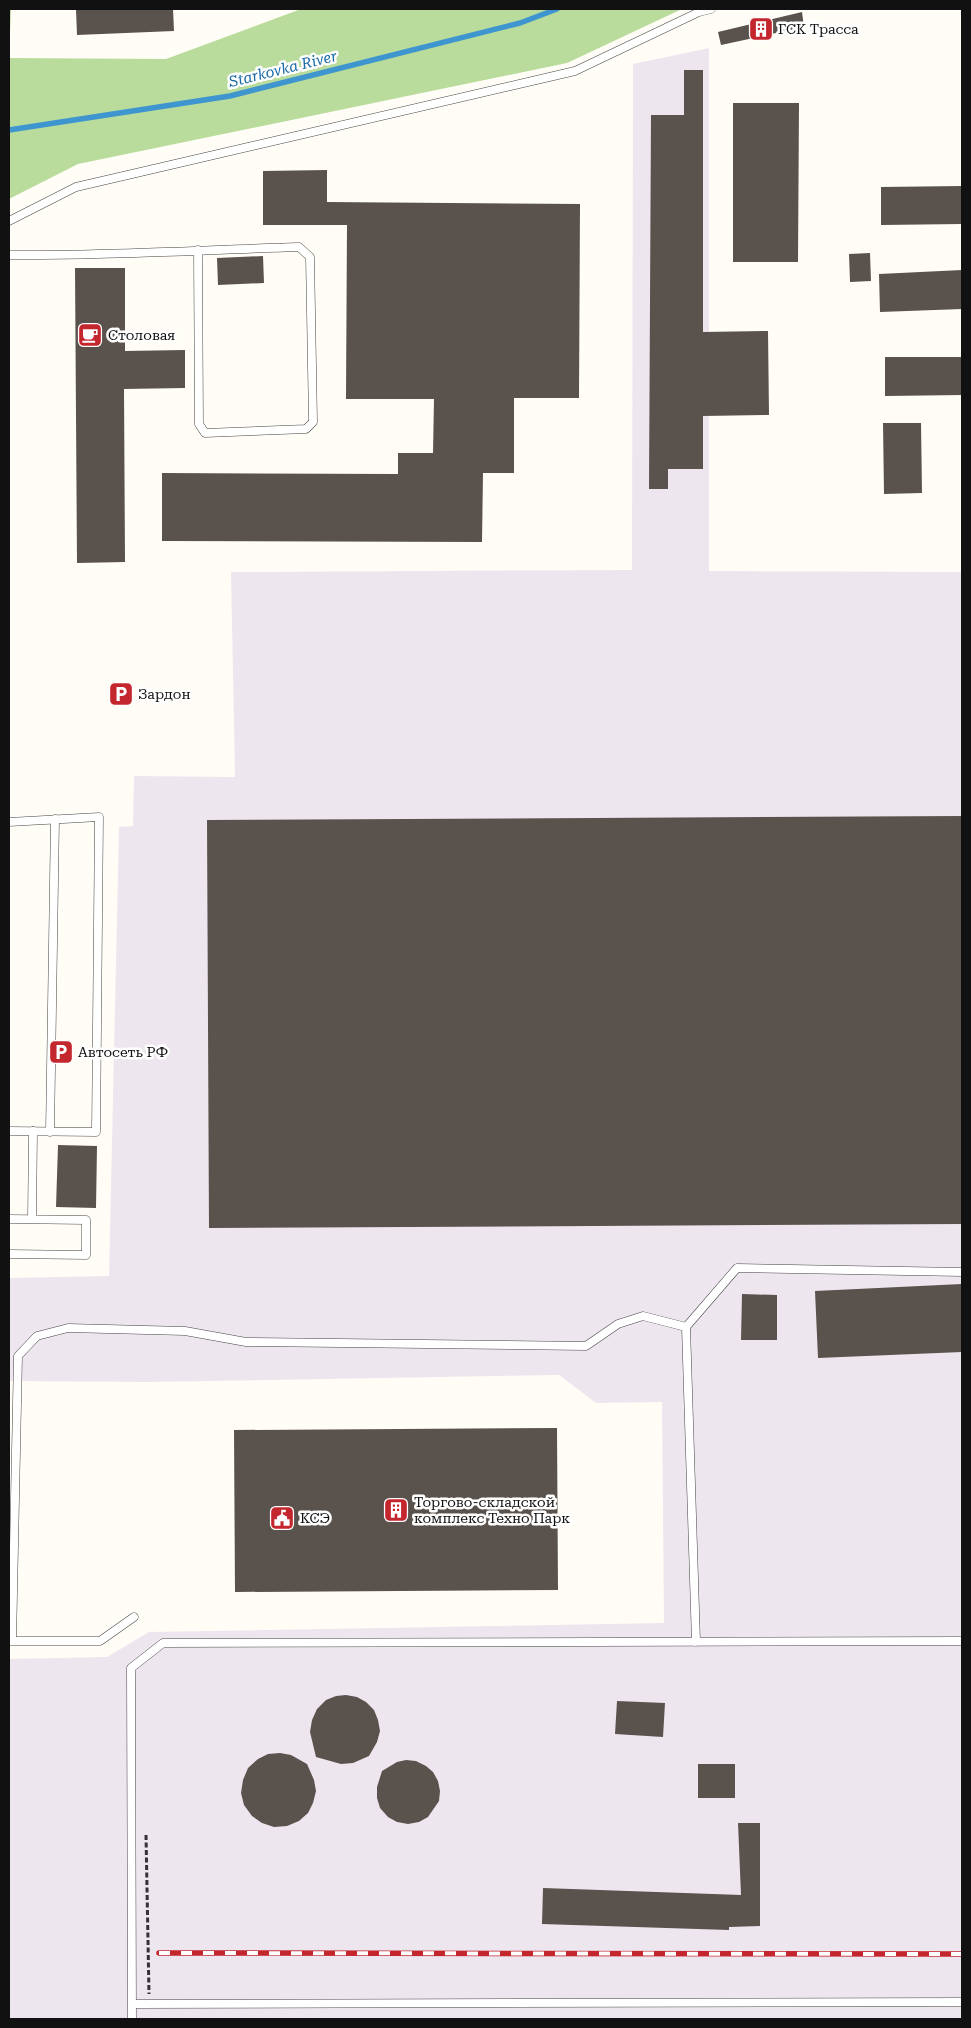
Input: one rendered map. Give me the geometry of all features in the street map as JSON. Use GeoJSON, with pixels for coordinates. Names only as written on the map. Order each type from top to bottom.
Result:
{"type":"FeatureCollection","features":[{"type":"Feature","properties":{"kind":"lane"},"geometry":{"type":"LineString","coordinates":[[9,221],[76,187],[575,71],[699,12],[711,9]]}},
{"type":"Feature","properties":{"kind":"lane"},"geometry":{"type":"LineString","coordinates":[[9,255],[67,256],[198,250],[299,247],[310,257],[313,422],[306,430],[205,433],[199,424],[198,250]]}},
{"type":"Feature","properties":{"kind":"lane"},"geometry":{"type":"LineString","coordinates":[[9,822],[100,817],[96,1132],[9,1131]]}},
{"type":"Feature","properties":{"kind":"lane"},"geometry":{"type":"LineString","coordinates":[[50,1132],[55,819]]}},
{"type":"Feature","properties":{"kind":"lane"},"geometry":{"type":"LineString","coordinates":[[32,1219],[33,1132]]}},
{"type":"Feature","properties":{"kind":"lane"},"geometry":{"type":"LineString","coordinates":[[9,1218],[86,1220],[86,1255],[9,1254]]}},
{"type":"Feature","properties":{"kind":"lane"},"geometry":{"type":"LineString","coordinates":[[696,1642],[686,1326],[737,1268],[962,1272]]}},
{"type":"Feature","properties":{"kind":"lane"},"geometry":{"type":"LineString","coordinates":[[134,1618],[100,1641],[10,1641],[18,1356],[37,1336],[68,1328],[185,1330],[246,1342],[586,1346],[618,1324],[643,1316],[686,1326]]}},
{"type":"Feature","properties":{"kind":"lane"},"geometry":{"type":"LineString","coordinates":[[132,2019],[131,1668],[163,1643],[962,1641]]}},
{"type":"Feature","properties":{"kind":"lane"},"geometry":{"type":"LineString","coordinates":[[132,2004],[962,2002]]}},
{"type":"Feature","properties":{"kind":"shaded area"},"geometry":{"type":"Polygon","coordinates":[[[709,48],[709,571],[962,572],[962,2019],[9,2019],[9,1659],[107,1657],[149,1632],[664,1623],[662,1402],[596,1403],[559,1375],[146,1382],[9,1381],[9,1278],[109,1276],[119,827],[133,826],[134,776],[235,777],[231,572],[632,570],[633,64],[709,48]]]}},
{"type":"Feature","properties":{"kind":"green space"},"geometry":{"type":"Polygon","coordinates":[[[9,9],[11,9],[9,58],[9,9]]]}},
{"type":"Feature","properties":{"kind":"green space"},"geometry":{"type":"Polygon","coordinates":[[[301,9],[682,9],[567,63],[78,164],[9,199],[9,58],[166,59],[301,9]]]}},
{"type":"Feature","properties":{"kind":"building"},"geometry":{"type":"Polygon","coordinates":[[[76,9],[173,9],[174,31],[77,35],[76,9]]]}},
{"type":"Feature","properties":{"kind":"building","name":"ГСК Трасса"},"geometry":{"type":"Polygon","coordinates":[[[802,12],[804,27],[721,45],[718,32],[802,12]]]}},
{"type":"Feature","properties":{"kind":"building"},"geometry":{"type":"Polygon","coordinates":[[[684,70],[703,70],[703,332],[768,331],[769,415],[703,416],[703,469],[668,469],[668,489],[649,489],[651,115],[684,115],[684,70]]]}},
{"type":"Feature","properties":{"kind":"building"},"geometry":{"type":"Polygon","coordinates":[[[733,103],[799,103],[798,262],[733,262],[733,103]]]}},
{"type":"Feature","properties":{"kind":"building"},"geometry":{"type":"Polygon","coordinates":[[[327,170],[327,202],[580,204],[579,398],[514,398],[514,473],[483,473],[482,542],[162,541],[162,473],[398,474],[398,453],[433,453],[434,399],[346,399],[347,225],[263,225],[263,171],[327,170]]]}},
{"type":"Feature","properties":{"kind":"building"},"geometry":{"type":"Polygon","coordinates":[[[962,186],[962,224],[881,225],[881,187],[962,186]]]}},
{"type":"Feature","properties":{"kind":"building"},"geometry":{"type":"Polygon","coordinates":[[[870,253],[871,281],[850,282],[849,254],[870,253]]]}},
{"type":"Feature","properties":{"kind":"building"},"geometry":{"type":"Polygon","coordinates":[[[263,256],[264,283],[218,285],[217,258],[263,256]]]}},
{"type":"Feature","properties":{"kind":"building"},"geometry":{"type":"Polygon","coordinates":[[[75,268],[125,268],[125,351],[185,350],[185,388],[124,389],[125,562],[77,563],[75,268]]]}},
{"type":"Feature","properties":{"kind":"building"},"geometry":{"type":"Polygon","coordinates":[[[962,270],[962,309],[880,312],[879,274],[962,270]]]}},
{"type":"Feature","properties":{"kind":"building"},"geometry":{"type":"Polygon","coordinates":[[[885,357],[962,357],[962,395],[885,396],[885,357]]]}},
{"type":"Feature","properties":{"kind":"building"},"geometry":{"type":"Polygon","coordinates":[[[883,423],[921,423],[922,493],[884,494],[883,423]]]}},
{"type":"Feature","properties":{"kind":"building"},"geometry":{"type":"Polygon","coordinates":[[[962,816],[962,1224],[209,1228],[207,820],[962,816]]]}},
{"type":"Feature","properties":{"kind":"building"},"geometry":{"type":"Polygon","coordinates":[[[58,1145],[97,1146],[96,1208],[56,1207],[58,1145]]]}},
{"type":"Feature","properties":{"kind":"building"},"geometry":{"type":"Polygon","coordinates":[[[962,1284],[962,1352],[818,1358],[815,1291],[962,1284]]]}},
{"type":"Feature","properties":{"kind":"building"},"geometry":{"type":"Polygon","coordinates":[[[742,1294],[777,1295],[777,1340],[741,1340],[742,1294]]]}},
{"type":"Feature","properties":{"kind":"building","name":"Торгово-складской комплекс Техно Парк"},"geometry":{"type":"Polygon","coordinates":[[[557,1428],[558,1590],[235,1592],[234,1430],[557,1428]]]}},
{"type":"Feature","properties":{"kind":"building"},"geometry":{"type":"Polygon","coordinates":[[[346,1695],[357,1697],[374,1710],[380,1731],[377,1742],[369,1756],[353,1763],[341,1764],[316,1757],[310,1732],[312,1720],[317,1709],[326,1700],[346,1695]]]}},
{"type":"Feature","properties":{"kind":"building"},"geometry":{"type":"Polygon","coordinates":[[[617,1701],[665,1703],[663,1737],[615,1734],[617,1701]]]}},
{"type":"Feature","properties":{"kind":"building"},"geometry":{"type":"Polygon","coordinates":[[[280,1753],[291,1755],[307,1764],[314,1780],[316,1791],[308,1813],[299,1821],[287,1826],[274,1827],[262,1823],[252,1816],[244,1805],[241,1793],[243,1780],[248,1768],[258,1759],[268,1754],[280,1753]]]}},
{"type":"Feature","properties":{"kind":"building"},"geometry":{"type":"Polygon","coordinates":[[[406,1760],[416,1761],[433,1772],[438,1781],[440,1791],[439,1801],[428,1817],[419,1822],[408,1824],[397,1822],[388,1817],[380,1808],[377,1798],[377,1787],[382,1771],[397,1762],[406,1760]]]}},
{"type":"Feature","properties":{"kind":"building"},"geometry":{"type":"Polygon","coordinates":[[[698,1764],[735,1764],[735,1798],[698,1798],[698,1764]]]}},
{"type":"Feature","properties":{"kind":"building"},"geometry":{"type":"Polygon","coordinates":[[[738,1823],[760,1823],[760,1926],[729,1927],[729,1930],[542,1924],[543,1888],[741,1895],[738,1823]]]}},
{"type":"Feature","properties":{"kind":"waterway","name":"Starkovka River"},"geometry":{"type":"LineString","coordinates":[[9,130],[230,96],[520,23],[557,9]]}},
{"type":"Feature","properties":{"kind":"railway"},"geometry":{"type":"LineString","coordinates":[[159,1953],[962,1954]]}},
{"type":"Feature","properties":{"kind":"place","name":"ГСК Трасса"},"geometry":{"type":"Point","coordinates":[761,29]}},
{"type":"Feature","properties":{"kind":"place","name":"Столовая"},"geometry":{"type":"Point","coordinates":[90,335]}},
{"type":"Feature","properties":{"kind":"place","name":"Зардон"},"geometry":{"type":"Point","coordinates":[121,694]}},
{"type":"Feature","properties":{"kind":"place","name":"Автосеть РФ"},"geometry":{"type":"Point","coordinates":[61,1052]}},
{"type":"Feature","properties":{"kind":"place","name":"Торгово-складской комплекс Техно Парк"},"geometry":{"type":"Point","coordinates":[396,1510]}},
{"type":"Feature","properties":{"kind":"place","name":"КСЭ"},"geometry":{"type":"Point","coordinates":[282,1518]}}]}
